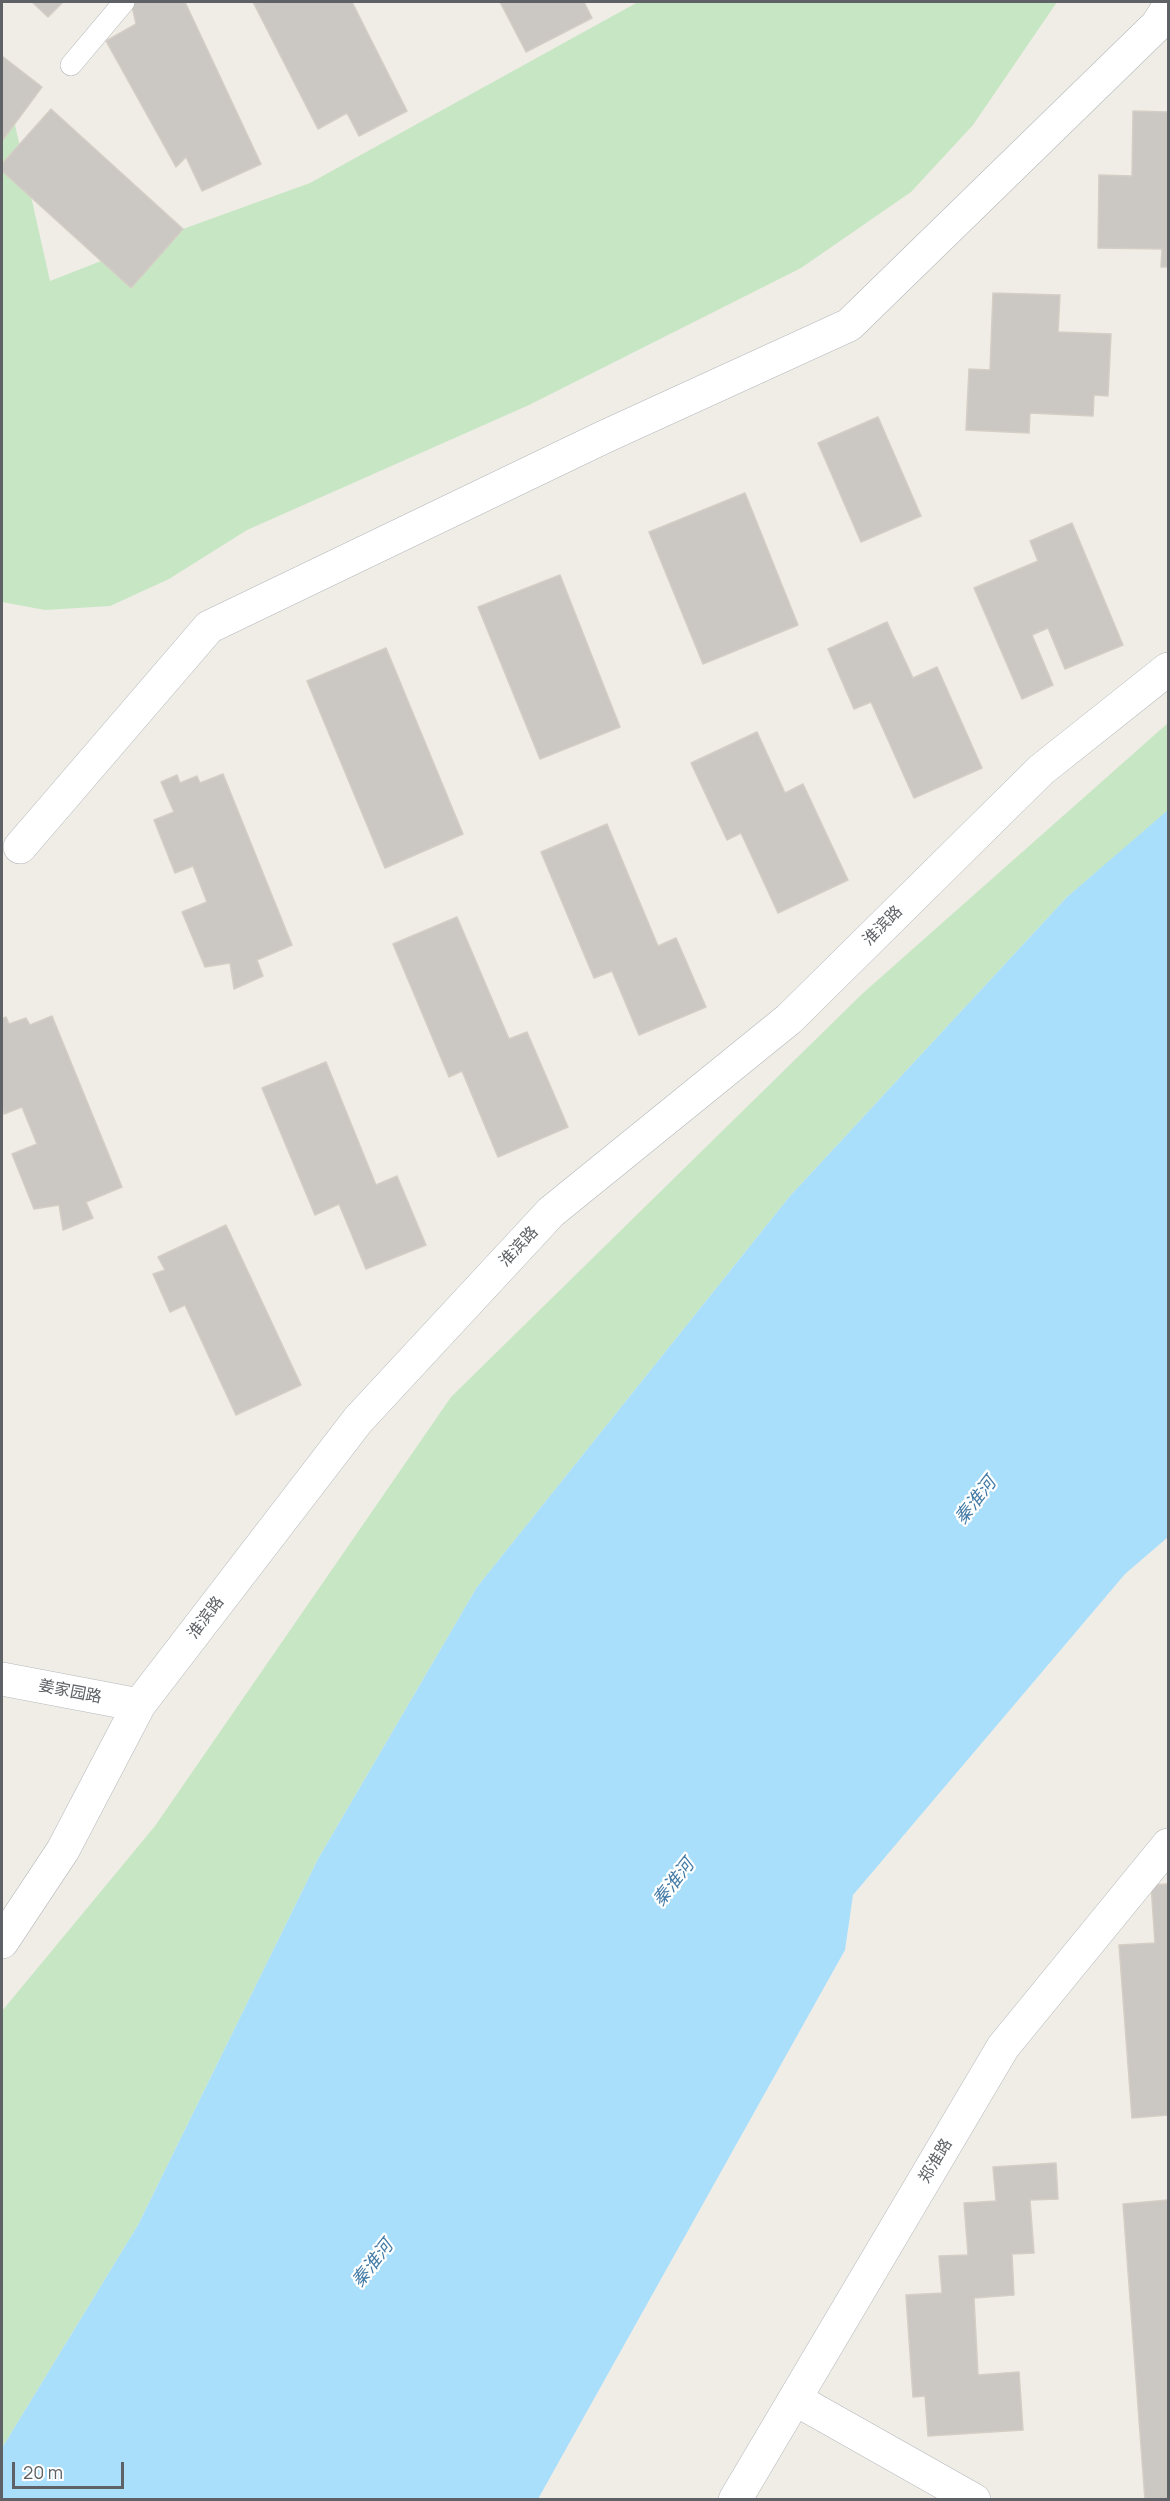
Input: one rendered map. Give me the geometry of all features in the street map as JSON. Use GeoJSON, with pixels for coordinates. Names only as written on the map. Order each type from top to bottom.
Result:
{"type":"FeatureCollection","features":[{"type":"Feature","properties":{"kind":"street"},"geometry":{"type":"LineString","coordinates":[[20,847],[209,627],[604,437],[849,325],[1156,25],[1168,8]]}},
{"type":"Feature","properties":{"kind":"street","name":"淮滨路"},"geometry":{"type":"LineString","coordinates":[[2,1942],[63,1850],[139,1706],[358,1420],[551,1212],[789,1019],[1041,770],[1168,669]]}},
{"type":"Feature","properties":{"kind":"street","name":"姜家园路"},"geometry":{"type":"LineString","coordinates":[[2,1679],[139,1706]]}},
{"type":"Feature","properties":{"kind":"street","name":"郑淮路"},"geometry":{"type":"LineString","coordinates":[[735,2499],[1003,2047],[1168,1845]]}},
{"type":"Feature","properties":{"kind":"street"},"geometry":{"type":"LineString","coordinates":[[795,2399],[974,2499]]}},
{"type":"Feature","properties":{"kind":"lane"},"geometry":{"type":"LineString","coordinates":[[71,65],[124,2]]}},
{"type":"Feature","properties":{"kind":"green space"},"geometry":{"type":"Polygon","coordinates":[[[638,2],[1057,2],[973,125],[911,192],[801,268],[529,405],[247,530],[169,579],[110,606],[45,610],[2,602],[2,67],[50,281],[310,183],[638,2]]]}},
{"type":"Feature","properties":{"kind":"green space"},"geometry":{"type":"Polygon","coordinates":[[[1168,723],[1168,811],[1067,897],[790,1196],[477,1587],[318,1859],[138,2225],[2,2448],[2,2011],[155,1826],[451,1397],[862,994],[1168,723]]]}},
{"type":"Feature","properties":{"kind":"water","name":"秦淮河"},"geometry":{"type":"Polygon","coordinates":[[[1168,810],[1168,1537],[1125,1574],[853,1895],[845,1950],[538,2499],[2,2499],[2,2448],[138,2225],[318,1859],[477,1587],[790,1196],[1067,897],[1168,810]]]}},
{"type":"Feature","properties":{"kind":"building"},"geometry":{"type":"Polygon","coordinates":[[[32,2],[63,2],[48,17],[32,2]]]}},
{"type":"Feature","properties":{"kind":"building"},"geometry":{"type":"Polygon","coordinates":[[[131,2],[185,2],[261,164],[202,191],[186,157],[176,167],[106,41],[136,24],[131,2]]]}},
{"type":"Feature","properties":{"kind":"building"},"geometry":{"type":"Polygon","coordinates":[[[253,2],[352,2],[407,111],[359,136],[347,113],[318,129],[253,2]]]}},
{"type":"Feature","properties":{"kind":"building"},"geometry":{"type":"Polygon","coordinates":[[[500,2],[584,2],[592,18],[526,52],[500,2]]]}},
{"type":"Feature","properties":{"kind":"building"},"geometry":{"type":"Polygon","coordinates":[[[2,56],[42,87],[2,141],[2,56]]]}},
{"type":"Feature","properties":{"kind":"building"},"geometry":{"type":"Polygon","coordinates":[[[51,109],[183,229],[131,288],[2,171],[2,164],[51,109]]]}},
{"type":"Feature","properties":{"kind":"building"},"geometry":{"type":"Polygon","coordinates":[[[1133,111],[1168,112],[1168,267],[1161,267],[1162,249],[1098,248],[1099,175],[1132,176],[1133,111]]]}},
{"type":"Feature","properties":{"kind":"building"},"geometry":{"type":"Polygon","coordinates":[[[993,293],[1060,295],[1058,332],[1111,334],[1108,396],[1094,395],[1093,416],[1030,413],[1029,433],[966,430],[969,369],[990,370],[993,293]]]}},
{"type":"Feature","properties":{"kind":"building"},"geometry":{"type":"Polygon","coordinates":[[[878,417],[921,516],[861,542],[818,443],[878,417]]]}},
{"type":"Feature","properties":{"kind":"building"},"geometry":{"type":"Polygon","coordinates":[[[745,493],[798,625],[703,664],[649,532],[745,493]]]}},
{"type":"Feature","properties":{"kind":"building"},"geometry":{"type":"Polygon","coordinates":[[[1072,523],[1123,645],[1065,669],[1048,628],[1032,635],[1053,685],[1022,699],[974,588],[1038,561],[1030,541],[1072,523]]]}},
{"type":"Feature","properties":{"kind":"building"},"geometry":{"type":"Polygon","coordinates":[[[560,575],[620,727],[540,759],[478,607],[560,575]]]}},
{"type":"Feature","properties":{"kind":"building"},"geometry":{"type":"Polygon","coordinates":[[[887,622],[913,678],[937,667],[982,768],[914,798],[871,702],[854,709],[828,649],[887,622]]]}},
{"type":"Feature","properties":{"kind":"building"},"geometry":{"type":"Polygon","coordinates":[[[386,648],[463,834],[385,868],[307,681],[386,648]]]}},
{"type":"Feature","properties":{"kind":"building"},"geometry":{"type":"Polygon","coordinates":[[[757,732],[785,793],[803,784],[848,880],[778,913],[741,833],[727,840],[691,763],[757,732]]]}},
{"type":"Feature","properties":{"kind":"building"},"geometry":{"type":"Polygon","coordinates":[[[223,774],[292,945],[257,960],[263,976],[234,989],[230,963],[205,967],[182,912],[207,902],[193,866],[175,873],[154,820],[174,812],[161,782],[177,775],[180,783],[197,776],[200,783],[223,774]]]}},
{"type":"Feature","properties":{"kind":"building"},"geometry":{"type":"Polygon","coordinates":[[[607,824],[658,946],[676,938],[706,1007],[639,1035],[612,971],[594,978],[541,852],[607,824]]]}},
{"type":"Feature","properties":{"kind":"building"},"geometry":{"type":"Polygon","coordinates":[[[457,917],[509,1039],[527,1032],[568,1127],[498,1157],[462,1071],[449,1077],[393,944],[457,917]]]}},
{"type":"Feature","properties":{"kind":"building"},"geometry":{"type":"Polygon","coordinates":[[[52,1016],[122,1187],[86,1202],[93,1218],[63,1230],[59,1205],[34,1209],[12,1154],[37,1144],[22,1107],[4,1114],[2,1107],[2,1019],[6,1017],[9,1024],[26,1018],[30,1025],[52,1016]]]}},
{"type":"Feature","properties":{"kind":"building"},"geometry":{"type":"Polygon","coordinates":[[[326,1062],[376,1185],[397,1176],[426,1245],[366,1269],[339,1204],[315,1215],[262,1088],[326,1062]]]}},
{"type":"Feature","properties":{"kind":"building"},"geometry":{"type":"Polygon","coordinates":[[[226,1225],[301,1385],[236,1415],[185,1305],[170,1312],[153,1274],[165,1270],[158,1257],[226,1225]]]}},
{"type":"Feature","properties":{"kind":"building"},"geometry":{"type":"Polygon","coordinates":[[[1168,1884],[1168,2115],[1132,2118],[1119,1945],[1155,1943],[1151,1885],[1168,1884]]]}},
{"type":"Feature","properties":{"kind":"building"},"geometry":{"type":"Polygon","coordinates":[[[1056,2163],[1058,2199],[1030,2200],[1034,2253],[1012,2254],[1014,2295],[974,2298],[978,2375],[1019,2372],[1023,2430],[928,2436],[925,2396],[913,2397],[906,2295],[942,2293],[939,2256],[968,2255],[964,2203],[996,2201],[993,2167],[1056,2163]]]}},
{"type":"Feature","properties":{"kind":"building"},"geometry":{"type":"Polygon","coordinates":[[[1168,2200],[1168,2500],[1145,2500],[1123,2204],[1168,2200]]]}}]}
